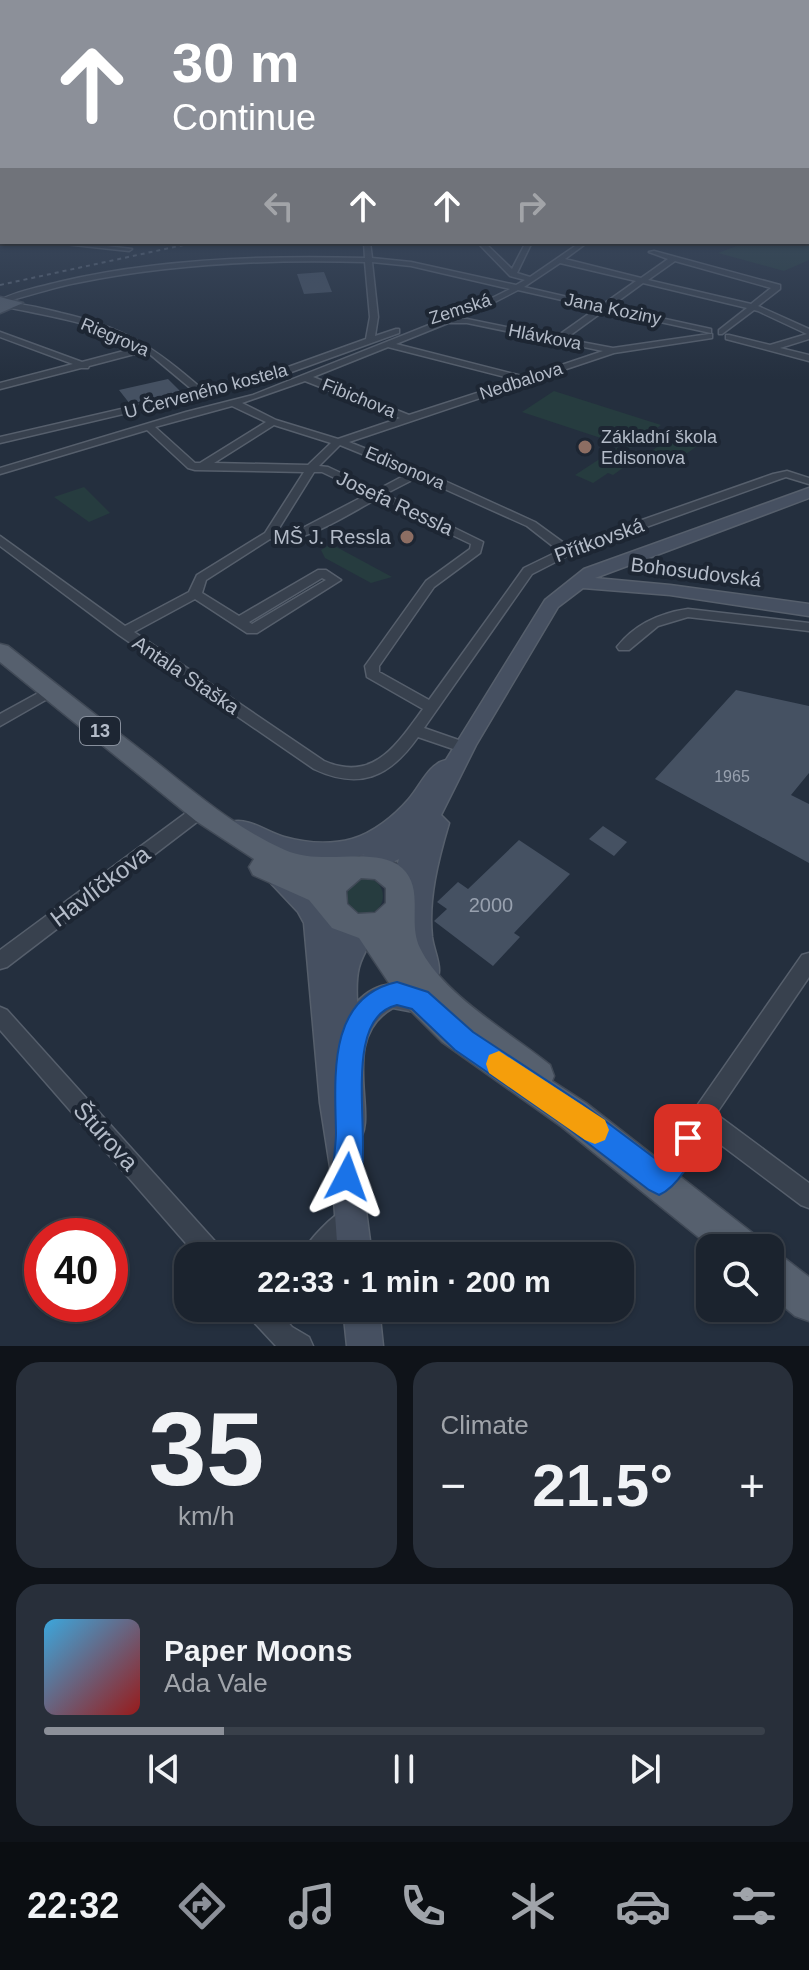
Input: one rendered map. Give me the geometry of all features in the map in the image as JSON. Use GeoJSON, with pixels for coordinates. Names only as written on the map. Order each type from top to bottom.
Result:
{"type":"FeatureCollection","features":[{"type":"Feature","properties":{"kind":"main road","name":"13"},"geometry":{"type":"LineString","coordinates":[[0,651],[200,811],[239,838],[290,864],[329,870],[359,868]]}},
{"type":"Feature","properties":{"kind":"main road","name":"13"},"geometry":{"type":"LineString","coordinates":[[200,811],[223,836],[270,871],[319,892],[332,906]]}},
{"type":"Feature","properties":{"kind":"main road"},"geometry":{"type":"LineString","coordinates":[[401,900],[390,919],[367,926],[344,921],[332,906],[336,882],[359,868],[380,869],[391,875],[401,900],[398,924],[401,938],[430,998]]}},
{"type":"Feature","properties":{"kind":"main road"},"geometry":{"type":"LineString","coordinates":[[367,926],[430,998],[524,1064],[574,1115],[725,1234]]}},
{"type":"Feature","properties":{"kind":"main road"},"geometry":{"type":"LineString","coordinates":[[784,1281],[809,1302]]}},
{"type":"Feature","properties":{"kind":"street"},"geometry":{"type":"LineString","coordinates":[[368,254],[374,317],[370,339],[526,379]]}},
{"type":"Feature","properties":{"kind":"street"},"geometry":{"type":"LineString","coordinates":[[492,254],[513,274],[530,279]]}},
{"type":"Feature","properties":{"kind":"street"},"geometry":{"type":"LineString","coordinates":[[513,274],[523,254]]}},
{"type":"Feature","properties":{"kind":"street","name":"Zemská"},"geometry":{"type":"LineString","coordinates":[[370,339],[433,317],[467,311],[517,288],[567,254]]}},
{"type":"Feature","properties":{"kind":"street"},"geometry":{"type":"LineString","coordinates":[[659,254],[777,287],[726,334]]}},
{"type":"Feature","properties":{"kind":"street"},"geometry":{"type":"LineString","coordinates":[[557,340],[674,258]]}},
{"type":"Feature","properties":{"kind":"street","name":"Jana Koziny"},"geometry":{"type":"LineString","coordinates":[[73,280],[130,269],[200,263],[368,259],[411,264],[708,333],[726,334],[809,358]]}},
{"type":"Feature","properties":{"kind":"street"},"geometry":{"type":"LineString","coordinates":[[558,260],[752,307],[809,334]]}},
{"type":"Feature","properties":{"kind":"street"},"geometry":{"type":"LineString","coordinates":[[5,305],[73,280]]}},
{"type":"Feature","properties":{"kind":"street"},"geometry":{"type":"LineString","coordinates":[[5,305],[73,280]]}},
{"type":"Feature","properties":{"kind":"street","name":"Riegrova"},"geometry":{"type":"LineString","coordinates":[[5,305],[92,325],[147,348],[203,394]]}},
{"type":"Feature","properties":{"kind":"street","name":"Hlávkova"},"geometry":{"type":"LineString","coordinates":[[386,345],[451,320],[613,351]]}},
{"type":"Feature","properties":{"kind":"street","name":"Nedbalova"},"geometry":{"type":"LineString","coordinates":[[338,442],[613,351],[708,333]]}},
{"type":"Feature","properties":{"kind":"street"},"geometry":{"type":"LineString","coordinates":[[0,334],[85,366]]}},
{"type":"Feature","properties":{"kind":"street"},"geometry":{"type":"LineString","coordinates":[[773,348],[809,334]]}},
{"type":"Feature","properties":{"kind":"street","name":"U Červeného kostela"},"geometry":{"type":"LineString","coordinates":[[0,440],[269,377],[370,339]]}},
{"type":"Feature","properties":{"kind":"street","name":"U Červeného kostela"},"geometry":{"type":"LineString","coordinates":[[0,471],[234,403],[307,378],[386,345]]}},
{"type":"Feature","properties":{"kind":"street"},"geometry":{"type":"LineString","coordinates":[[0,386],[147,348]]}},
{"type":"Feature","properties":{"kind":"street","name":"Fibichova"},"geometry":{"type":"LineString","coordinates":[[307,378],[410,419]]}},
{"type":"Feature","properties":{"kind":"street","name":"Edisonova"},"geometry":{"type":"LineString","coordinates":[[234,403],[273,422],[338,442],[418,473],[531,524],[567,551]]}},
{"type":"Feature","properties":{"kind":"street"},"geometry":{"type":"LineString","coordinates":[[162,422],[163,404]]}},
{"type":"Feature","properties":{"kind":"street"},"geometry":{"type":"LineString","coordinates":[[199,468],[273,422]]}},
{"type":"Feature","properties":{"kind":"street"},"geometry":{"type":"LineString","coordinates":[[148,426],[190,465],[199,468],[312,467]]}},
{"type":"Feature","properties":{"kind":"street"},"geometry":{"type":"LineString","coordinates":[[124,632],[195,594],[201,578],[269,535],[312,467],[338,442]]}},
{"type":"Feature","properties":{"kind":"street","name":"Josefa Ressla"},"geometry":{"type":"LineString","coordinates":[[312,467],[324,469],[477,542],[476,550],[430,584],[375,660],[372,674],[431,707]]}},
{"type":"Feature","properties":{"kind":"street"},"geometry":{"type":"LineString","coordinates":[[269,535],[278,538],[300,534],[418,473]]}},
{"type":"Feature","properties":{"kind":"street","name":"Přítkovská"},"geometry":{"type":"LineString","coordinates":[[384,764],[414,730],[514,585],[528,571],[567,551],[777,476],[787,474],[809,481]]}},
{"type":"Feature","properties":{"kind":"street","name":"Přítkovská"},"geometry":{"type":"LineString","coordinates":[[401,900],[417,842],[463,752],[551,604],[590,573],[809,493]]}},
{"type":"Feature","properties":{"kind":"street","name":"Antala Staška"},"geometry":{"type":"LineString","coordinates":[[0,540],[124,632],[326,769],[358,776],[384,764]]}},
{"type":"Feature","properties":{"kind":"street"},"geometry":{"type":"LineString","coordinates":[[648,551],[645,564],[647,573],[670,590]]}},
{"type":"Feature","properties":{"kind":"street"},"geometry":{"type":"LineString","coordinates":[[195,594],[239,622],[252,630],[335,580],[322,573],[239,622]]}},
{"type":"Feature","properties":{"kind":"street","name":"Bohosudovská"},"geometry":{"type":"LineString","coordinates":[[578,582],[670,590],[809,610]]}},
{"type":"Feature","properties":{"kind":"street","name":"Bohosudovská"},"geometry":{"type":"LineString","coordinates":[[624,647],[653,623],[680,614],[809,627]]}},
{"type":"Feature","properties":{"kind":"street"},"geometry":{"type":"LineString","coordinates":[[0,721],[51,691]]}},
{"type":"Feature","properties":{"kind":"street"},"geometry":{"type":"LineString","coordinates":[[414,730],[463,752]]}},
{"type":"Feature","properties":{"kind":"street"},"geometry":{"type":"LineString","coordinates":[[200,811],[246,833],[302,852],[344,852],[368,843],[395,826],[416,807],[440,774],[463,752]]}},
{"type":"Feature","properties":{"kind":"street"},"geometry":{"type":"LineString","coordinates":[[348,1070],[354,1036],[372,1004],[384,996],[397,994],[430,998],[421,954],[420,906],[433,834],[463,752]]}},
{"type":"Feature","properties":{"kind":"street","name":"Přítkovská"},"geometry":{"type":"LineString","coordinates":[[359,868],[381,859],[400,843],[463,752]]}},
{"type":"Feature","properties":{"kind":"street","name":"Havlíčkova"},"geometry":{"type":"LineString","coordinates":[[0,961],[200,811]]}},
{"type":"Feature","properties":{"kind":"street"},"geometry":{"type":"LineString","coordinates":[[270,871],[307,904],[315,916],[354,1242]]}},
{"type":"Feature","properties":{"kind":"street"},"geometry":{"type":"LineString","coordinates":[[328,1020],[334,949],[332,906]]}},
{"type":"Feature","properties":{"kind":"street"},"geometry":{"type":"LineString","coordinates":[[347,1177],[348,1070],[342,979],[349,951],[367,926]]}},
{"type":"Feature","properties":{"kind":"street"},"geometry":{"type":"LineString","coordinates":[[659,1180],[809,961]]}},
{"type":"Feature","properties":{"kind":"street","name":"Štúrova"},"geometry":{"type":"LineString","coordinates":[[0,1016],[201,1242]]}},
{"type":"Feature","properties":{"kind":"street"},"geometry":{"type":"LineString","coordinates":[[702,1117],[809,1197]]}},
{"type":"Feature","properties":{"kind":"street"},"geometry":{"type":"LineString","coordinates":[[327,1242],[352,1217]]}},
{"type":"Feature","properties":{"kind":"street"},"geometry":{"type":"LineString","coordinates":[[271,1322],[283,1336],[300,1346]]}},
{"type":"Feature","properties":{"kind":"street"},"geometry":{"type":"LineString","coordinates":[[362,1322],[365,1346]]}},
{"type":"Feature","properties":{"kind":"green space"},"geometry":{"type":"Polygon","coordinates":[[[721,254],[809,254],[809,260],[784,271],[721,254]]]}},
{"type":"Feature","properties":{"kind":"green space"},"geometry":{"type":"Polygon","coordinates":[[[554,391],[661,425],[631,448],[522,412],[554,391]]]}},
{"type":"Feature","properties":{"kind":"green space"},"geometry":{"type":"Polygon","coordinates":[[[675,435],[700,444],[672,464],[647,454],[675,435]]]}},
{"type":"Feature","properties":{"kind":"green space"},"geometry":{"type":"Polygon","coordinates":[[[618,447],[641,455],[613,475],[608,473],[593,483],[575,475],[618,447]]]}},
{"type":"Feature","properties":{"kind":"green space"},"geometry":{"type":"Polygon","coordinates":[[[84,487],[110,513],[89,522],[54,497],[84,487]]]}},
{"type":"Feature","properties":{"kind":"green space"},"geometry":{"type":"Polygon","coordinates":[[[331,544],[392,577],[371,583],[325,558],[321,550],[331,544]]]}},
{"type":"Feature","properties":{"kind":"green space"},"geometry":{"type":"Polygon","coordinates":[[[365,878],[378,883],[383,896],[378,909],[365,914],[352,909],[347,896],[352,883],[365,878]]]}},
{"type":"Feature","properties":{"kind":"building"},"geometry":{"type":"Polygon","coordinates":[[[324,272],[332,292],[304,294],[297,274],[324,272]]]}},
{"type":"Feature","properties":{"kind":"building"},"geometry":{"type":"Polygon","coordinates":[[[168,379],[181,392],[130,404],[119,390],[168,379]]]}},
{"type":"Feature","properties":{"kind":"building"},"geometry":{"type":"Polygon","coordinates":[[[736,690],[809,706],[809,773],[791,795],[809,804],[809,863],[655,779],[736,690]]]}},
{"type":"Feature","properties":{"kind":"building"},"geometry":{"type":"Polygon","coordinates":[[[603,826],[627,842],[614,856],[589,839],[603,826]]]}},
{"type":"Feature","properties":{"kind":"building"},"geometry":{"type":"Polygon","coordinates":[[[519,840],[570,874],[514,933],[520,937],[493,966],[434,921],[447,909],[437,902],[458,882],[468,889],[519,840]]]}},
{"type":"Feature","properties":{"kind":"railway"},"geometry":{"type":"LineString","coordinates":[[0,285],[143,254]]}},
{"type":"Feature","properties":{"kind":"slow traffic"},"geometry":{"type":"LineString","coordinates":[[499,1064],[595,1130]]}},
{"type":"Feature","properties":{"kind":"place","name":"Základní škola Edisonova"},"geometry":{"type":"Point","coordinates":[585,447]}},
{"type":"Feature","properties":{"kind":"place","name":"MŠ J. Ressla"},"geometry":{"type":"Point","coordinates":[407,537]}},
{"type":"Feature","properties":{"kind":"route"},"geometry":{"type":"LineString","coordinates":[[347,1177],[350,1138],[348,1066],[354,1036],[372,1004],[384,996],[397,994],[419,1000],[464,1041],[574,1115],[659,1180],[688,1138]]}}]}
